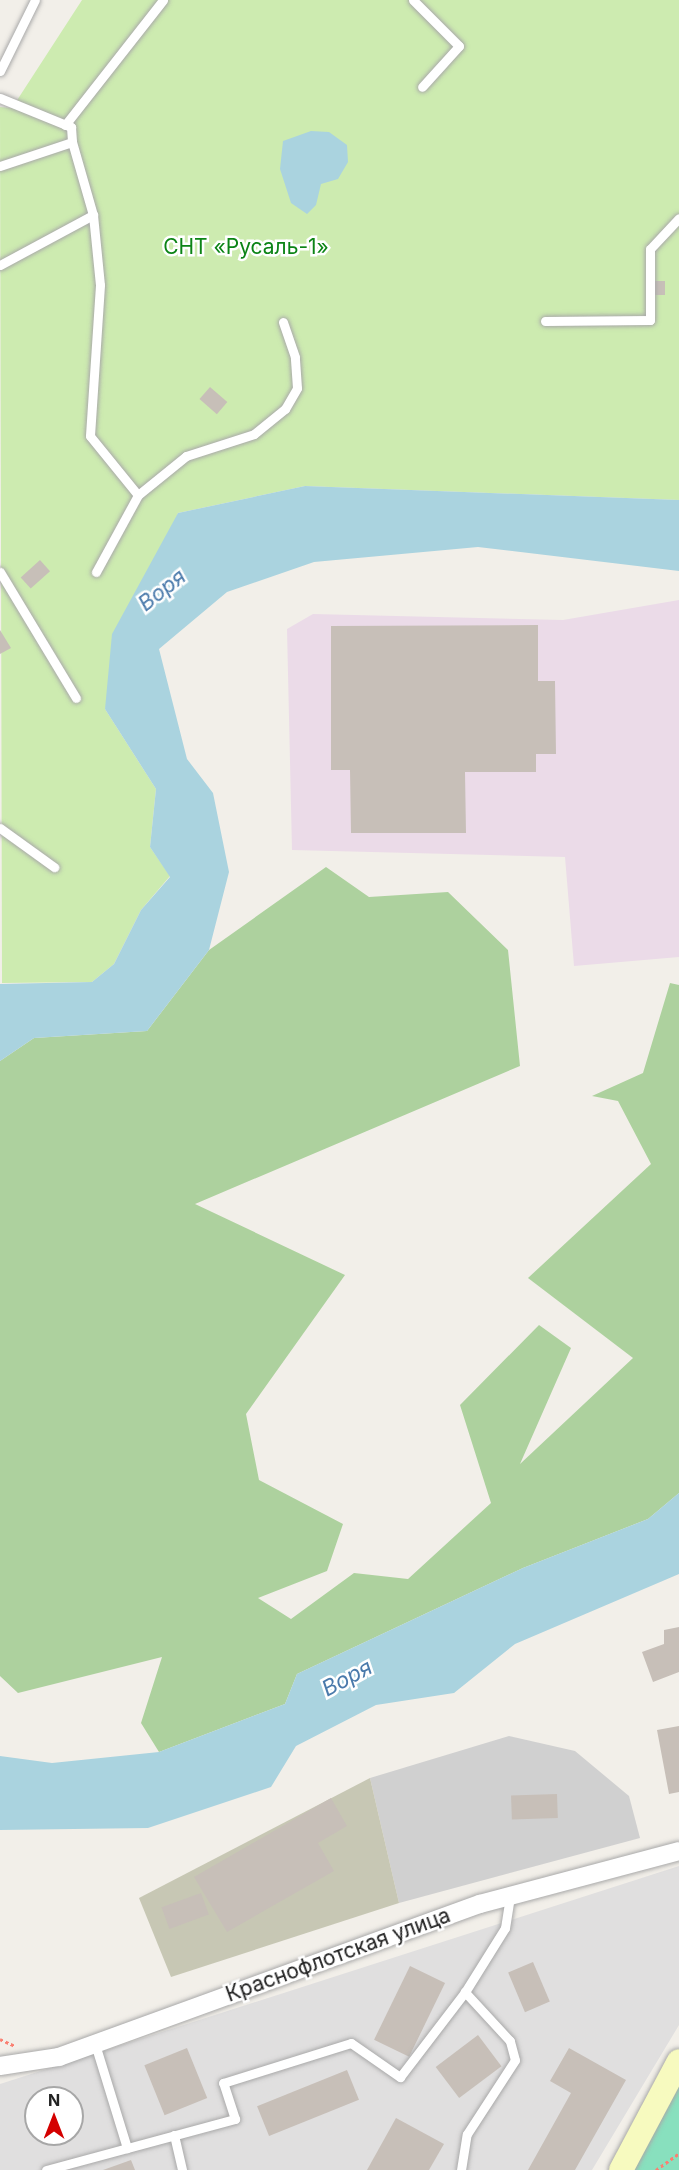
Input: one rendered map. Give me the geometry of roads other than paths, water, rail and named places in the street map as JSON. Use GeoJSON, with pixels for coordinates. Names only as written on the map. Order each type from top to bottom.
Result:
{"type":"FeatureCollection","features":[{"type":"Feature","properties":{"kind":"main road"},"geometry":{"type":"LineString","coordinates":[[621,2170],[679,2061]]}},
{"type":"Feature","properties":{"kind":"street","name":"Краснофлотская улица"},"geometry":{"type":"LineString","coordinates":[[0,2066],[59,2057],[272,1977],[510,1896],[679,1851]]}},
{"type":"Feature","properties":{"kind":"lane"},"geometry":{"type":"LineString","coordinates":[[0,71],[35,0]]}},
{"type":"Feature","properties":{"kind":"lane"},"geometry":{"type":"LineString","coordinates":[[65,125],[163,0]]}},
{"type":"Feature","properties":{"kind":"lane"},"geometry":{"type":"LineString","coordinates":[[413,0],[459,46],[422,87]]}},
{"type":"Feature","properties":{"kind":"lane"},"geometry":{"type":"LineString","coordinates":[[0,98],[71,128],[72,142],[93,215],[100,285],[90,436],[138,495]]}},
{"type":"Feature","properties":{"kind":"lane"},"geometry":{"type":"LineString","coordinates":[[0,166],[72,142]]}},
{"type":"Feature","properties":{"kind":"lane"},"geometry":{"type":"LineString","coordinates":[[0,264],[93,215]]}},
{"type":"Feature","properties":{"kind":"lane"},"geometry":{"type":"LineString","coordinates":[[544,321],[650,320],[650,249],[679,219]]}},
{"type":"Feature","properties":{"kind":"lane"},"geometry":{"type":"LineString","coordinates":[[96,572],[138,495],[186,456],[254,434],[285,409],[297,388],[295,357],[283,322]]}},
{"type":"Feature","properties":{"kind":"lane"},"geometry":{"type":"LineString","coordinates":[[0,572],[76,698]]}},
{"type":"Feature","properties":{"kind":"lane"},"geometry":{"type":"LineString","coordinates":[[0,828],[54,867]]}},
{"type":"Feature","properties":{"kind":"lane"},"geometry":{"type":"LineString","coordinates":[[46,2170],[235,2119],[223,2083],[351,2043],[400,2077],[465,1992],[505,1928],[510,1896]]}},
{"type":"Feature","properties":{"kind":"lane"},"geometry":{"type":"LineString","coordinates":[[461,2170],[467,2134],[515,2060],[510,2041],[465,1992]]}},
{"type":"Feature","properties":{"kind":"lane"},"geometry":{"type":"LineString","coordinates":[[95,2044],[127,2148]]}},
{"type":"Feature","properties":{"kind":"lane"},"geometry":{"type":"LineString","coordinates":[[174,2135],[182,2170]]}},
{"type":"Feature","properties":{"kind":"water"},"geometry":{"type":"Polygon","coordinates":[[[311,131],[329,132],[347,145],[348,162],[338,179],[321,184],[316,205],[307,214],[291,203],[280,169],[283,141],[311,131]]]}},
{"type":"Feature","properties":{"kind":"water","name":"Воря"},"geometry":{"type":"Polygon","coordinates":[[[305,486],[679,500],[679,571],[478,547],[314,562],[227,592],[159,649],[187,759],[213,793],[229,872],[209,950],[147,1031],[34,1038],[0,1061],[0,984],[92,982],[114,964],[141,910],[170,877],[150,847],[156,789],[105,709],[112,634],[178,513],[305,486]]]}},
{"type":"Feature","properties":{"kind":"water","name":"Воря"},"geometry":{"type":"Polygon","coordinates":[[[679,1493],[679,1574],[515,1644],[454,1693],[376,1705],[296,1746],[271,1787],[148,1828],[0,1830],[0,1756],[52,1763],[159,1752],[285,1704],[297,1674],[523,1568],[648,1519],[679,1493]]]}},
{"type":"Feature","properties":{"kind":"park label","name":"СНТ «Русаль-1»"},"geometry":{"type":"Point","coordinates":[246,247]}}]}
